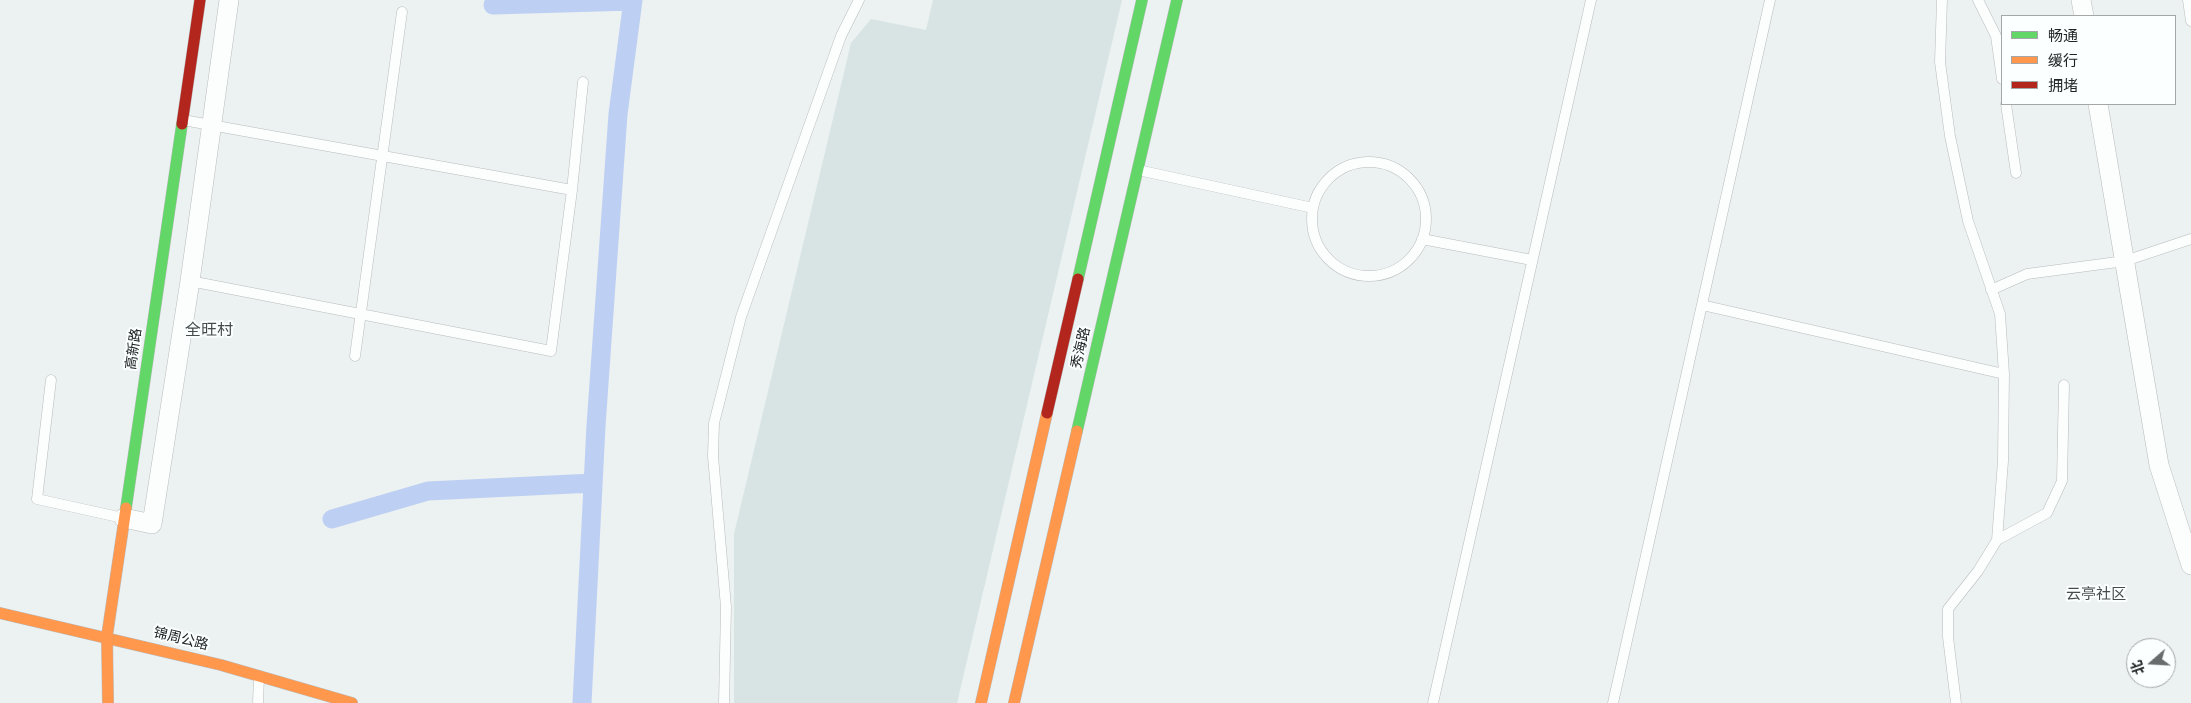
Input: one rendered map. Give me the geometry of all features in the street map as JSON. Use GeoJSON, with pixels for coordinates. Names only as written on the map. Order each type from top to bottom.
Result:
{"type":"FeatureCollection","features":[{"type":"Feature","properties":{"kind":"main road","name":"高新路"},"geometry":{"type":"LineString","coordinates":[[108,703],[107,636],[200,0]]}},
{"type":"Feature","properties":{"kind":"main road","name":"秀海路"},"geometry":{"type":"LineString","coordinates":[[981,703],[1142,0]]}},
{"type":"Feature","properties":{"kind":"main road","name":"秀海路"},"geometry":{"type":"LineString","coordinates":[[1014,703],[1177,0]]}},
{"type":"Feature","properties":{"kind":"main road","name":"锦周公路"},"geometry":{"type":"LineString","coordinates":[[0,613],[107,636],[259,675],[352,703]]}},
{"type":"Feature","properties":{"kind":"street"},"geometry":{"type":"LineString","coordinates":[[124,518],[152,524],[190,281],[228,0]]}},
{"type":"Feature","properties":{"kind":"street"},"geometry":{"type":"LineString","coordinates":[[2081,0],[2084,15]]}},
{"type":"Feature","properties":{"kind":"street"},"geometry":{"type":"LineString","coordinates":[[2098,105],[2159,465],[2191,565]]}},
{"type":"Feature","properties":{"kind":"street"},"geometry":{"type":"LineString","coordinates":[[1087,239],[1120,247]]}},
{"type":"Feature","properties":{"kind":"lane"},"geometry":{"type":"LineString","coordinates":[[724,703],[726,607],[713,456],[714,422],[741,317],[841,36],[859,0]]}},
{"type":"Feature","properties":{"kind":"lane"},"geometry":{"type":"LineString","coordinates":[[1433,703],[1590,0]]}},
{"type":"Feature","properties":{"kind":"lane"},"geometry":{"type":"LineString","coordinates":[[1613,703],[1770,0]]}},
{"type":"Feature","properties":{"kind":"lane"},"geometry":{"type":"LineString","coordinates":[[1942,0],[1940,62],[1950,136],[1968,221],[2000,314],[2004,374],[2003,462],[1997,540],[1978,571],[1948,609],[1948,637],[1956,703]]}},
{"type":"Feature","properties":{"kind":"lane"},"geometry":{"type":"LineString","coordinates":[[1978,0],[1996,36],[2001,72]]}},
{"type":"Feature","properties":{"kind":"lane"},"geometry":{"type":"LineString","coordinates":[[2188,0],[2191,21]]}},
{"type":"Feature","properties":{"kind":"lane"},"geometry":{"type":"LineString","coordinates":[[355,356],[402,12]]}},
{"type":"Feature","properties":{"kind":"lane"},"geometry":{"type":"LineString","coordinates":[[190,281],[551,351],[572,190],[582,82]]}},
{"type":"Feature","properties":{"kind":"lane"},"geometry":{"type":"LineString","coordinates":[[2006,105],[2016,173]]}},
{"type":"Feature","properties":{"kind":"lane"},"geometry":{"type":"LineString","coordinates":[[182,119],[572,190]]}},
{"type":"Feature","properties":{"kind":"lane"},"geometry":{"type":"LineString","coordinates":[[1365,162],[1383,164],[1400,172],[1414,185],[1423,201],[1426,220],[1422,239],[1413,256],[1399,268],[1381,275],[1362,276],[1344,271],[1328,260],[1318,245],[1312,227],[1313,208],[1319,191],[1331,176],[1347,166],[1365,162]]}},
{"type":"Feature","properties":{"kind":"lane"},"geometry":{"type":"LineString","coordinates":[[1138,170],[1313,208]]}},
{"type":"Feature","properties":{"kind":"lane"},"geometry":{"type":"LineString","coordinates":[[1422,239],[1532,260]]}},
{"type":"Feature","properties":{"kind":"lane"},"geometry":{"type":"LineString","coordinates":[[1991,290],[2027,274],[2125,261],[2191,239]]}},
{"type":"Feature","properties":{"kind":"lane"},"geometry":{"type":"LineString","coordinates":[[1702,305],[2004,374]]}},
{"type":"Feature","properties":{"kind":"lane"},"geometry":{"type":"LineString","coordinates":[[51,380],[36,499],[124,518]]}},
{"type":"Feature","properties":{"kind":"lane"},"geometry":{"type":"LineString","coordinates":[[1997,540],[2047,513],[2062,481],[2064,385]]}},
{"type":"Feature","properties":{"kind":"lane"},"geometry":{"type":"LineString","coordinates":[[258,703],[259,675]]}},
{"type":"Feature","properties":{"kind":"shaded area"},"geometry":{"type":"Polygon","coordinates":[[[933,0],[1122,0],[957,703],[734,703],[734,534],[851,43],[871,19],[926,30],[933,0]]]}},
{"type":"Feature","properties":{"kind":"waterway"},"geometry":{"type":"LineString","coordinates":[[582,703],[596,426],[618,114],[633,0]]}},
{"type":"Feature","properties":{"kind":"waterway"},"geometry":{"type":"LineString","coordinates":[[493,5],[633,1]]}},
{"type":"Feature","properties":{"kind":"waterway"},"geometry":{"type":"LineString","coordinates":[[332,519],[428,491],[593,483]]}},
{"type":"Feature","properties":{"kind":"traffic: fast"},"geometry":{"type":"LineString","coordinates":[[1078,279],[1142,0]]}},
{"type":"Feature","properties":{"kind":"traffic: fast"},"geometry":{"type":"LineString","coordinates":[[1077,431],[1177,0]]}},
{"type":"Feature","properties":{"kind":"traffic: fast"},"geometry":{"type":"LineString","coordinates":[[126,508],[182,124]]}},
{"type":"Feature","properties":{"kind":"traffic: slow"},"geometry":{"type":"LineString","coordinates":[[981,703],[1047,413]]}},
{"type":"Feature","properties":{"kind":"traffic: slow"},"geometry":{"type":"LineString","coordinates":[[1014,703],[1077,431]]}},
{"type":"Feature","properties":{"kind":"traffic: slow"},"geometry":{"type":"LineString","coordinates":[[108,703],[107,636],[126,508]]}},
{"type":"Feature","properties":{"kind":"traffic: slow"},"geometry":{"type":"LineString","coordinates":[[0,613],[221,665],[352,703]]}},
{"type":"Feature","properties":{"kind":"traffic: jam"},"geometry":{"type":"LineString","coordinates":[[182,124],[200,0]]}},
{"type":"Feature","properties":{"kind":"traffic: jam"},"geometry":{"type":"LineString","coordinates":[[1047,413],[1078,279]]}},
{"type":"Feature","properties":{"kind":"district","name":"全旺村"},"geometry":{"type":"Point","coordinates":[209,330]}},
{"type":"Feature","properties":{"kind":"district","name":"云亭社区"},"geometry":{"type":"Point","coordinates":[2096,595]}}]}
